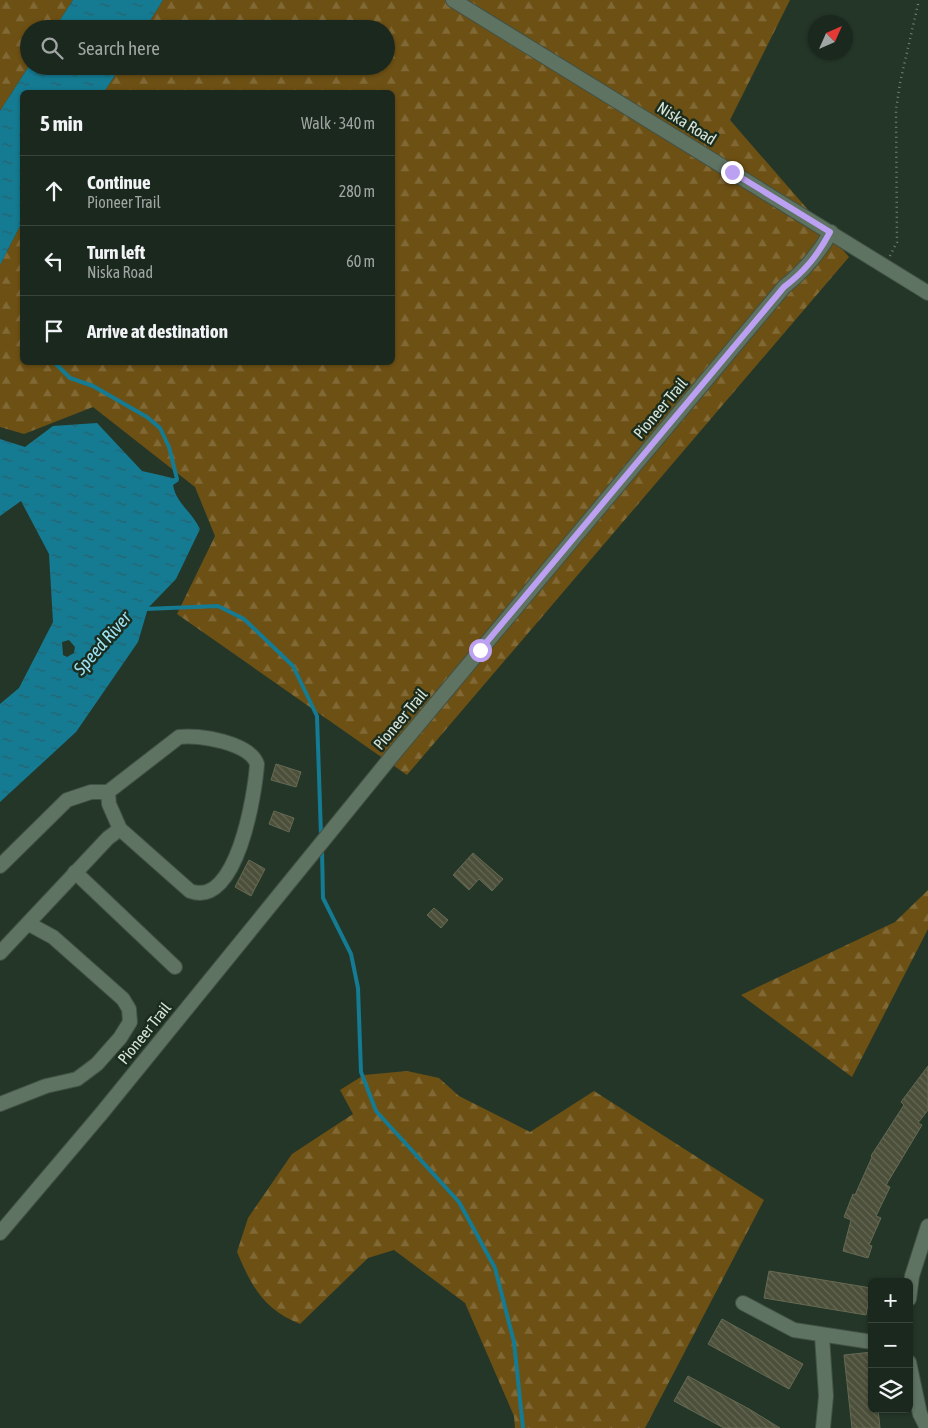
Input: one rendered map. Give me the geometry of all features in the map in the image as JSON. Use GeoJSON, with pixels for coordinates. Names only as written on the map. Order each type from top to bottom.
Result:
{"type":"FeatureCollection","features":[{"type":"Feature","properties":{"kind":"street","name":"Niska Road"},"geometry":{"type":"LineString","coordinates":[[453,0],[928,293]]}},
{"type":"Feature","properties":{"kind":"street","name":"Pioneer Trail"},"geometry":{"type":"LineString","coordinates":[[0,1233],[100,1114],[327,836],[784,287],[805,270],[820,252],[830,232]]}},
{"type":"Feature","properties":{"kind":"street"},"geometry":{"type":"LineString","coordinates":[[0,866],[67,800],[90,792],[108,792],[178,737],[212,739],[238,747],[255,758],[257,764],[249,818],[242,845],[228,872],[208,892],[200,895],[190,891],[120,829],[111,810],[108,792]]}},
{"type":"Feature","properties":{"kind":"street"},"geometry":{"type":"LineString","coordinates":[[0,953],[29,924],[75,872],[108,838],[120,829]]}},
{"type":"Feature","properties":{"kind":"street"},"geometry":{"type":"LineString","coordinates":[[75,872],[175,967]]}},
{"type":"Feature","properties":{"kind":"street"},"geometry":{"type":"LineString","coordinates":[[0,1104],[46,1086],[77,1079],[96,1064],[120,1038],[130,1022],[129,1009],[123,999],[53,937],[29,924]]}},
{"type":"Feature","properties":{"kind":"street"},"geometry":{"type":"LineString","coordinates":[[912,1278],[928,1226]]}},
{"type":"Feature","properties":{"kind":"street"},"geometry":{"type":"LineString","coordinates":[[742,1303],[794,1330],[822,1336],[868,1342]]}},
{"type":"Feature","properties":{"kind":"street"},"geometry":{"type":"LineString","coordinates":[[822,1336],[826,1396],[823,1428]]}},
{"type":"Feature","properties":{"kind":"street"},"geometry":{"type":"LineString","coordinates":[[910,1368],[920,1414],[927,1428]]}},
{"type":"Feature","properties":{"kind":"path"},"geometry":{"type":"LineString","coordinates":[[884,265],[897,242],[896,110],[900,83],[919,0]]}},
{"type":"Feature","properties":{"kind":"green space"},"geometry":{"type":"Polygon","coordinates":[[[0,0],[73,0],[60,20],[20,20],[20,75],[23,75],[0,111],[0,0]]]}},
{"type":"Feature","properties":{"kind":"green space"},"geometry":{"type":"Polygon","coordinates":[[[163,0],[790,0],[730,120],[849,257],[407,775],[177,614],[215,536],[195,487],[93,407],[24,434],[0,427],[0,265],[20,226],[20,365],[395,365],[395,90],[105,90],[115,75],[395,75],[395,20],[151,20],[163,0]]]}},
{"type":"Feature","properties":{"kind":"green space"},"geometry":{"type":"Polygon","coordinates":[[[928,890],[928,929],[852,1077],[741,995],[895,922],[928,890]]]}},
{"type":"Feature","properties":{"kind":"green space"},"geometry":{"type":"Polygon","coordinates":[[[407,1071],[439,1078],[459,1096],[530,1132],[594,1091],[764,1200],[645,1428],[515,1428],[514,1416],[465,1303],[394,1250],[368,1258],[300,1324],[277,1311],[260,1296],[237,1252],[248,1218],[292,1154],[353,1114],[340,1090],[364,1075],[407,1071]]]}},
{"type":"Feature","properties":{"kind":"water"},"geometry":{"type":"Polygon","coordinates":[[[73,0],[163,0],[151,20],[60,20],[73,0]]]}},
{"type":"Feature","properties":{"kind":"water"},"geometry":{"type":"Polygon","coordinates":[[[23,75],[115,75],[105,90],[20,90],[20,226],[0,265],[0,111],[23,75]]]}},
{"type":"Feature","properties":{"kind":"water","name":"Speed River"},"geometry":{"type":"Polygon","coordinates":[[[97,423],[142,471],[177,479],[179,481],[173,485],[177,497],[200,529],[176,579],[148,608],[138,642],[76,732],[0,802],[0,704],[19,688],[53,622],[49,554],[21,501],[0,516],[0,439],[25,447],[53,426],[97,423]],[[69,640],[62,642],[63,655],[67,657],[74,653],[75,647],[69,640]]]}},
{"type":"Feature","properties":{"kind":"building"},"geometry":{"type":"Polygon","coordinates":[[[276,764],[301,772],[296,787],[271,780],[276,764]]]}},
{"type":"Feature","properties":{"kind":"building"},"geometry":{"type":"Polygon","coordinates":[[[274,811],[294,818],[289,832],[269,824],[274,811]]]}},
{"type":"Feature","properties":{"kind":"building"},"geometry":{"type":"Polygon","coordinates":[[[473,853],[503,879],[492,891],[479,879],[469,890],[453,875],[473,853]]]}},
{"type":"Feature","properties":{"kind":"building"},"geometry":{"type":"Polygon","coordinates":[[[249,860],[265,869],[251,896],[235,887],[249,860]]]}},
{"type":"Feature","properties":{"kind":"building"},"geometry":{"type":"Polygon","coordinates":[[[434,908],[448,920],[441,928],[427,915],[434,908]]]}},
{"type":"Feature","properties":{"kind":"building"},"geometry":{"type":"Polygon","coordinates":[[[928,1066],[928,1110],[918,1123],[922,1125],[886,1185],[890,1187],[876,1216],[881,1218],[869,1245],[872,1246],[868,1258],[843,1251],[851,1220],[844,1217],[853,1194],[855,1195],[871,1156],[904,1105],[901,1102],[928,1066]]]}},
{"type":"Feature","properties":{"kind":"building"},"geometry":{"type":"Polygon","coordinates":[[[769,1271],[868,1288],[866,1315],[764,1298],[769,1271]]]}},
{"type":"Feature","properties":{"kind":"building"},"geometry":{"type":"Polygon","coordinates":[[[722,1319],[803,1364],[789,1389],[708,1344],[722,1319]]]}},
{"type":"Feature","properties":{"kind":"building"},"geometry":{"type":"Polygon","coordinates":[[[868,1352],[868,1413],[878,1413],[880,1428],[852,1428],[844,1355],[868,1352]]]}},
{"type":"Feature","properties":{"kind":"building"},"geometry":{"type":"Polygon","coordinates":[[[688,1376],[780,1428],[724,1428],[674,1401],[688,1376]]]}},
{"type":"Feature","properties":{"kind":"waterway"},"geometry":{"type":"LineString","coordinates":[[57,365],[70,378],[93,386],[147,417],[160,428],[169,447],[177,479],[173,481]]}},
{"type":"Feature","properties":{"kind":"waterway"},"geometry":{"type":"LineString","coordinates":[[145,609],[218,606],[244,619],[293,666],[317,716],[321,835]]}},
{"type":"Feature","properties":{"kind":"waterway"},"geometry":{"type":"LineString","coordinates":[[322,850],[323,898],[351,954],[358,988],[361,1072],[376,1111],[459,1202],[495,1268],[514,1342],[523,1428]]}},
{"type":"Feature","properties":{"kind":"route"},"geometry":{"type":"LineString","coordinates":[[480,650],[784,287],[805,270],[820,252],[830,232],[732,172]]}}]}
